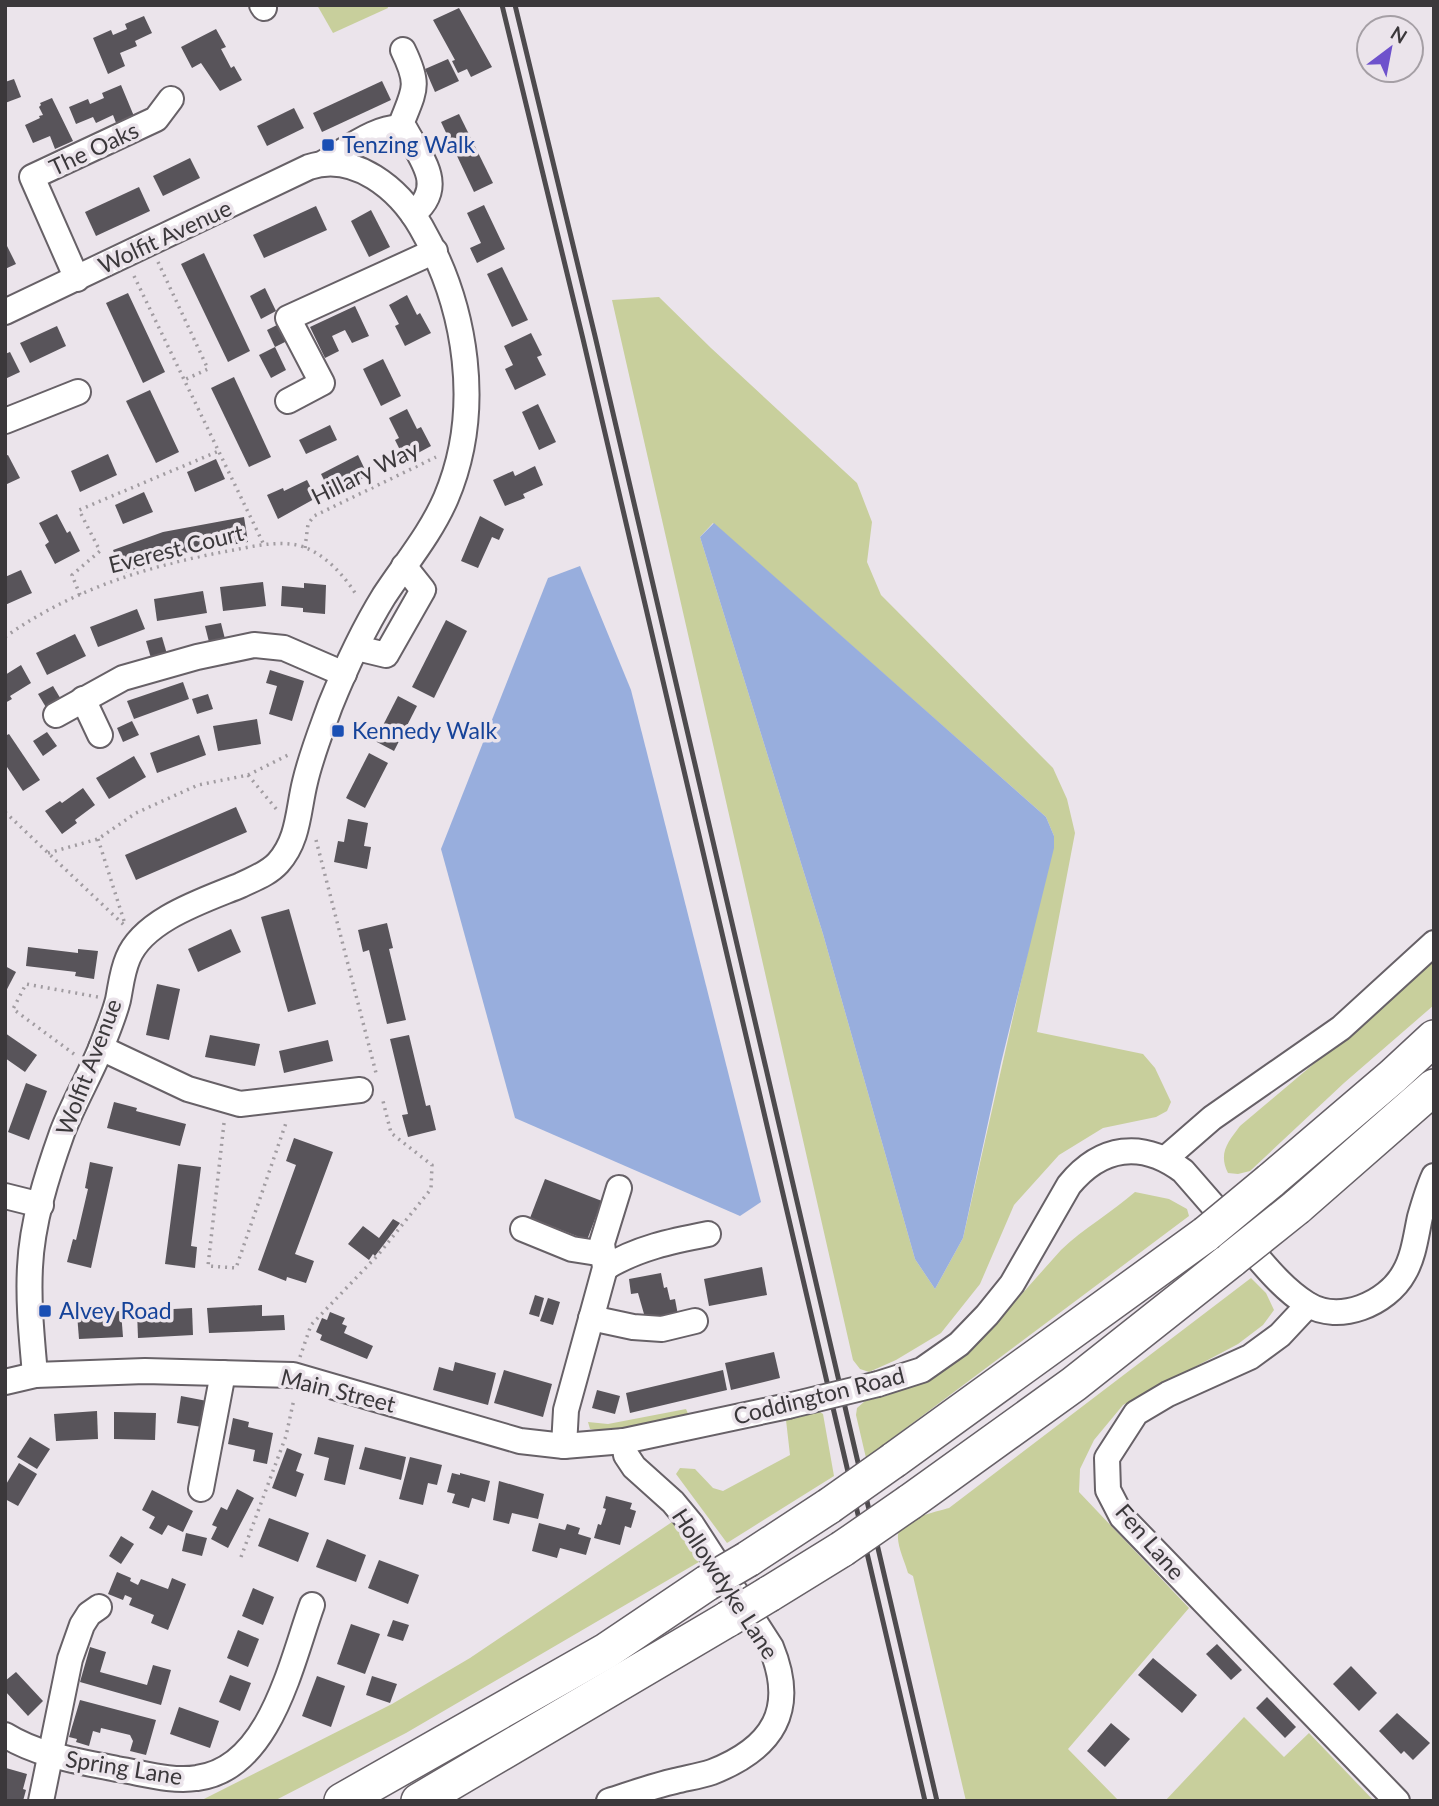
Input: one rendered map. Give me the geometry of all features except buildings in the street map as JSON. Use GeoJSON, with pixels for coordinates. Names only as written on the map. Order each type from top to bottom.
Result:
{"type":"FeatureCollection","features":[{"type":"Feature","properties":{"kind":"highway"},"geometry":{"type":"LineString","coordinates":[[342,1801],[607,1651],[707,1583],[829,1506],[1206,1234],[1434,1038]]}},
{"type":"Feature","properties":{"kind":"highway"},"geometry":{"type":"LineString","coordinates":[[419,1801],[729,1619],[842,1549],[910,1502],[1074,1384],[1232,1259],[1297,1207],[1434,1087]]}},
{"type":"Feature","properties":{"kind":"street"},"geometry":{"type":"LineString","coordinates":[[403,50],[415,79],[400,127],[405,129],[430,177],[430,193],[423,205],[413,214]]}},
{"type":"Feature","properties":{"kind":"street","name":"The Oaks"},"geometry":{"type":"LineString","coordinates":[[77,279],[32,177],[156,119],[171,99]]}},
{"type":"Feature","properties":{"kind":"street","name":"Wolfit Avenue"},"geometry":{"type":"LineString","coordinates":[[5,312],[309,167],[325,162],[384,129],[396,125],[400,127]]}},
{"type":"Feature","properties":{"kind":"street","name":"Wolfit Avenue"},"geometry":{"type":"LineString","coordinates":[[35,1375],[30,1321],[30,1264],[41,1205],[63,1130],[97,1058],[118,1000],[122,971],[130,953],[139,940],[157,924],[269,871],[288,848],[296,831],[304,786],[318,740],[344,674],[369,623],[445,500],[462,445],[467,411],[464,355],[459,324],[435,251],[413,214],[381,180],[358,170],[325,162]]}},
{"type":"Feature","properties":{"kind":"street"},"geometry":{"type":"LineString","coordinates":[[288,401],[322,383],[288,317],[435,251]]}},
{"type":"Feature","properties":{"kind":"street"},"geometry":{"type":"LineString","coordinates":[[5,421],[78,392]]}},
{"type":"Feature","properties":{"kind":"street"},"geometry":{"type":"LineString","coordinates":[[357,648],[386,655],[422,590],[404,566]]}},
{"type":"Feature","properties":{"kind":"street"},"geometry":{"type":"LineString","coordinates":[[56,715],[123,678],[155,667],[254,645],[284,648],[344,674]]}},
{"type":"Feature","properties":{"kind":"street"},"geometry":{"type":"LineString","coordinates":[[83,699],[100,735]]}},
{"type":"Feature","properties":{"kind":"street"},"geometry":{"type":"LineString","coordinates":[[1434,943],[1341,1028],[1212,1118],[1166,1158],[1183,1171],[1286,1287],[1308,1305],[1335,1311],[1363,1307],[1387,1294],[1396,1285],[1409,1263],[1421,1213],[1434,1176]]}},
{"type":"Feature","properties":{"kind":"street"},"geometry":{"type":"LineString","coordinates":[[97,1058],[240,1104],[369,1088]]}},
{"type":"Feature","properties":{"kind":"street","name":"Coddington Road"},"geometry":{"type":"LineString","coordinates":[[624,1441],[788,1406],[878,1384],[922,1370],[959,1345],[1012,1284],[1061,1197],[1087,1166],[1099,1159],[1125,1152],[1166,1158]]}},
{"type":"Feature","properties":{"kind":"street"},"geometry":{"type":"LineString","coordinates":[[564,1447],[566,1410],[604,1261],[602,1243],[619,1188]]}},
{"type":"Feature","properties":{"kind":"street"},"geometry":{"type":"LineString","coordinates":[[5,1196],[41,1205]]}},
{"type":"Feature","properties":{"kind":"street"},"geometry":{"type":"LineString","coordinates":[[523,1229],[604,1261],[668,1242],[708,1234]]}},
{"type":"Feature","properties":{"kind":"street","name":"Fen Lane"},"geometry":{"type":"LineString","coordinates":[[1308,1305],[1280,1335],[1250,1357],[1168,1394],[1136,1413],[1107,1458],[1108,1490],[1122,1517],[1397,1801]]}},
{"type":"Feature","properties":{"kind":"street"},"geometry":{"type":"LineString","coordinates":[[591,1318],[633,1327],[662,1329],[695,1321]]}},
{"type":"Feature","properties":{"kind":"street","name":"Main Street"},"geometry":{"type":"LineString","coordinates":[[5,1382],[35,1375],[145,1371],[296,1376],[520,1441],[564,1447],[624,1441]]}},
{"type":"Feature","properties":{"kind":"street"},"geometry":{"type":"LineString","coordinates":[[201,1489],[223,1373]]}},
{"type":"Feature","properties":{"kind":"street","name":"Hollowdyke Lane"},"geometry":{"type":"LineString","coordinates":[[609,1801],[711,1773],[752,1751],[762,1744],[775,1724],[782,1686],[778,1665],[764,1636],[692,1525],[673,1502],[634,1467],[626,1455],[624,1441]]}},
{"type":"Feature","properties":{"kind":"street","name":"Spring Lane"},"geometry":{"type":"LineString","coordinates":[[5,1735],[52,1756],[172,1778],[201,1778],[230,1767],[253,1744],[267,1723],[312,1605]]}},
{"type":"Feature","properties":{"kind":"street"},"geometry":{"type":"LineString","coordinates":[[41,1801],[69,1659],[82,1625],[89,1614],[99,1607]]}},
{"type":"Feature","properties":{"kind":"path"},"geometry":{"type":"LineString","coordinates":[[149,245],[208,369],[184,380]]}},
{"type":"Feature","properties":{"kind":"path"},"geometry":{"type":"LineString","coordinates":[[125,256],[264,545]]}},
{"type":"Feature","properties":{"kind":"path","name":"Hillary Way"},"geometry":{"type":"LineString","coordinates":[[305,548],[308,524],[314,516],[462,445]]}},
{"type":"Feature","properties":{"kind":"path"},"geometry":{"type":"LineString","coordinates":[[79,595],[72,575],[100,551],[79,510],[219,451]]}},
{"type":"Feature","properties":{"kind":"path","name":"Everest Court"},"geometry":{"type":"LineString","coordinates":[[5,637],[39,614],[114,581],[195,557],[283,543],[305,548],[324,558],[352,587],[362,603],[369,623]]}},
{"type":"Feature","properties":{"kind":"path"},"geometry":{"type":"LineString","coordinates":[[48,853],[98,839],[136,813],[198,785],[247,775],[318,740]]}},
{"type":"Feature","properties":{"kind":"path"},"geometry":{"type":"LineString","coordinates":[[241,1557],[286,1436],[296,1376],[311,1325],[378,1255],[431,1189],[432,1165],[391,1133],[369,1088],[315,837],[296,831],[247,775]]}},
{"type":"Feature","properties":{"kind":"path"},"geometry":{"type":"LineString","coordinates":[[5,811],[127,928],[98,839]]}},
{"type":"Feature","properties":{"kind":"path"},"geometry":{"type":"LineString","coordinates":[[97,1058],[13,1009],[26,984],[118,1000]]}},
{"type":"Feature","properties":{"kind":"path"},"geometry":{"type":"LineString","coordinates":[[226,1100],[208,1266],[236,1268],[294,1098]]}},
{"type":"Feature","properties":{"kind":"green space"},"geometry":{"type":"Polygon","coordinates":[[[317,5],[387,5],[388,8],[333,33],[317,5]]]}},
{"type":"Feature","properties":{"kind":"green space"},"geometry":{"type":"Polygon","coordinates":[[[659,297],[857,483],[872,522],[867,562],[881,595],[1053,768],[1067,799],[1075,833],[1037,1032],[1143,1054],[1155,1068],[1171,1102],[1167,1111],[1156,1117],[1103,1128],[1059,1155],[1014,1205],[980,1284],[941,1333],[896,1360],[869,1372],[860,1369],[853,1360],[612,300],[659,297]],[[713,523],[700,537],[823,934],[915,1259],[935,1289],[963,1238],[1054,836],[1046,817],[713,523]]]}},
{"type":"Feature","properties":{"kind":"green space"},"geometry":{"type":"Polygon","coordinates":[[[1434,958],[1434,1005],[1344,1083],[1250,1171],[1228,1173],[1224,1154],[1240,1126],[1374,1013],[1434,958]]]}},
{"type":"Feature","properties":{"kind":"green space"},"geometry":{"type":"Polygon","coordinates":[[[1135,1192],[1169,1199],[1187,1209],[1189,1216],[866,1458],[856,1415],[857,1408],[865,1401],[886,1396],[934,1376],[970,1352],[1061,1250],[1135,1192]]]}},
{"type":"Feature","properties":{"kind":"green space"},"geometry":{"type":"Polygon","coordinates":[[[1251,1278],[1266,1293],[1274,1310],[1263,1325],[1238,1344],[1123,1405],[1094,1440],[1080,1469],[1079,1492],[1189,1608],[1068,1749],[1119,1801],[966,1801],[913,1576],[908,1573],[899,1544],[900,1529],[911,1520],[949,1508],[1251,1278]]]}},
{"type":"Feature","properties":{"kind":"green space"},"geometry":{"type":"Polygon","coordinates":[[[686,1409],[689,1416],[601,1436],[601,1431],[590,1429],[588,1422],[608,1424],[686,1409]]]}},
{"type":"Feature","properties":{"kind":"green space"},"geometry":{"type":"Polygon","coordinates":[[[817,1410],[823,1414],[834,1476],[727,1543],[676,1474],[680,1468],[695,1469],[713,1488],[723,1491],[790,1455],[786,1420],[817,1410]]]}},
{"type":"Feature","properties":{"kind":"green space"},"geometry":{"type":"Polygon","coordinates":[[[675,1520],[704,1559],[406,1733],[274,1801],[200,1801],[392,1704],[470,1658],[675,1520]]]}},
{"type":"Feature","properties":{"kind":"green space"},"geometry":{"type":"Polygon","coordinates":[[[1244,1717],[1284,1757],[1309,1733],[1374,1801],[1165,1801],[1244,1717]]]}},
{"type":"Feature","properties":{"kind":"water"},"geometry":{"type":"Polygon","coordinates":[[[714,523],[1046,817],[1054,836],[1054,848],[1001,1063],[963,1238],[935,1289],[915,1259],[823,934],[700,537],[714,523]]]}},
{"type":"Feature","properties":{"kind":"water"},"geometry":{"type":"Polygon","coordinates":[[[580,566],[631,690],[761,1202],[740,1216],[515,1118],[441,849],[548,578],[580,566]]]}},
{"type":"Feature","properties":{"kind":"railway"},"geometry":{"type":"LineString","coordinates":[[502,5],[583,339],[925,1801]]}},
{"type":"Feature","properties":{"kind":"railway"},"geometry":{"type":"LineString","coordinates":[[515,5],[595,336],[937,1801]]}},
{"type":"Feature","properties":{"kind":"place","name":"Tenzing Walk"},"geometry":{"type":"Point","coordinates":[328,145]}},
{"type":"Feature","properties":{"kind":"place","name":"Kennedy Walk"},"geometry":{"type":"Point","coordinates":[338,731]}},
{"type":"Feature","properties":{"kind":"place","name":"Alvey Road"},"geometry":{"type":"Point","coordinates":[45,1311]}}]}
